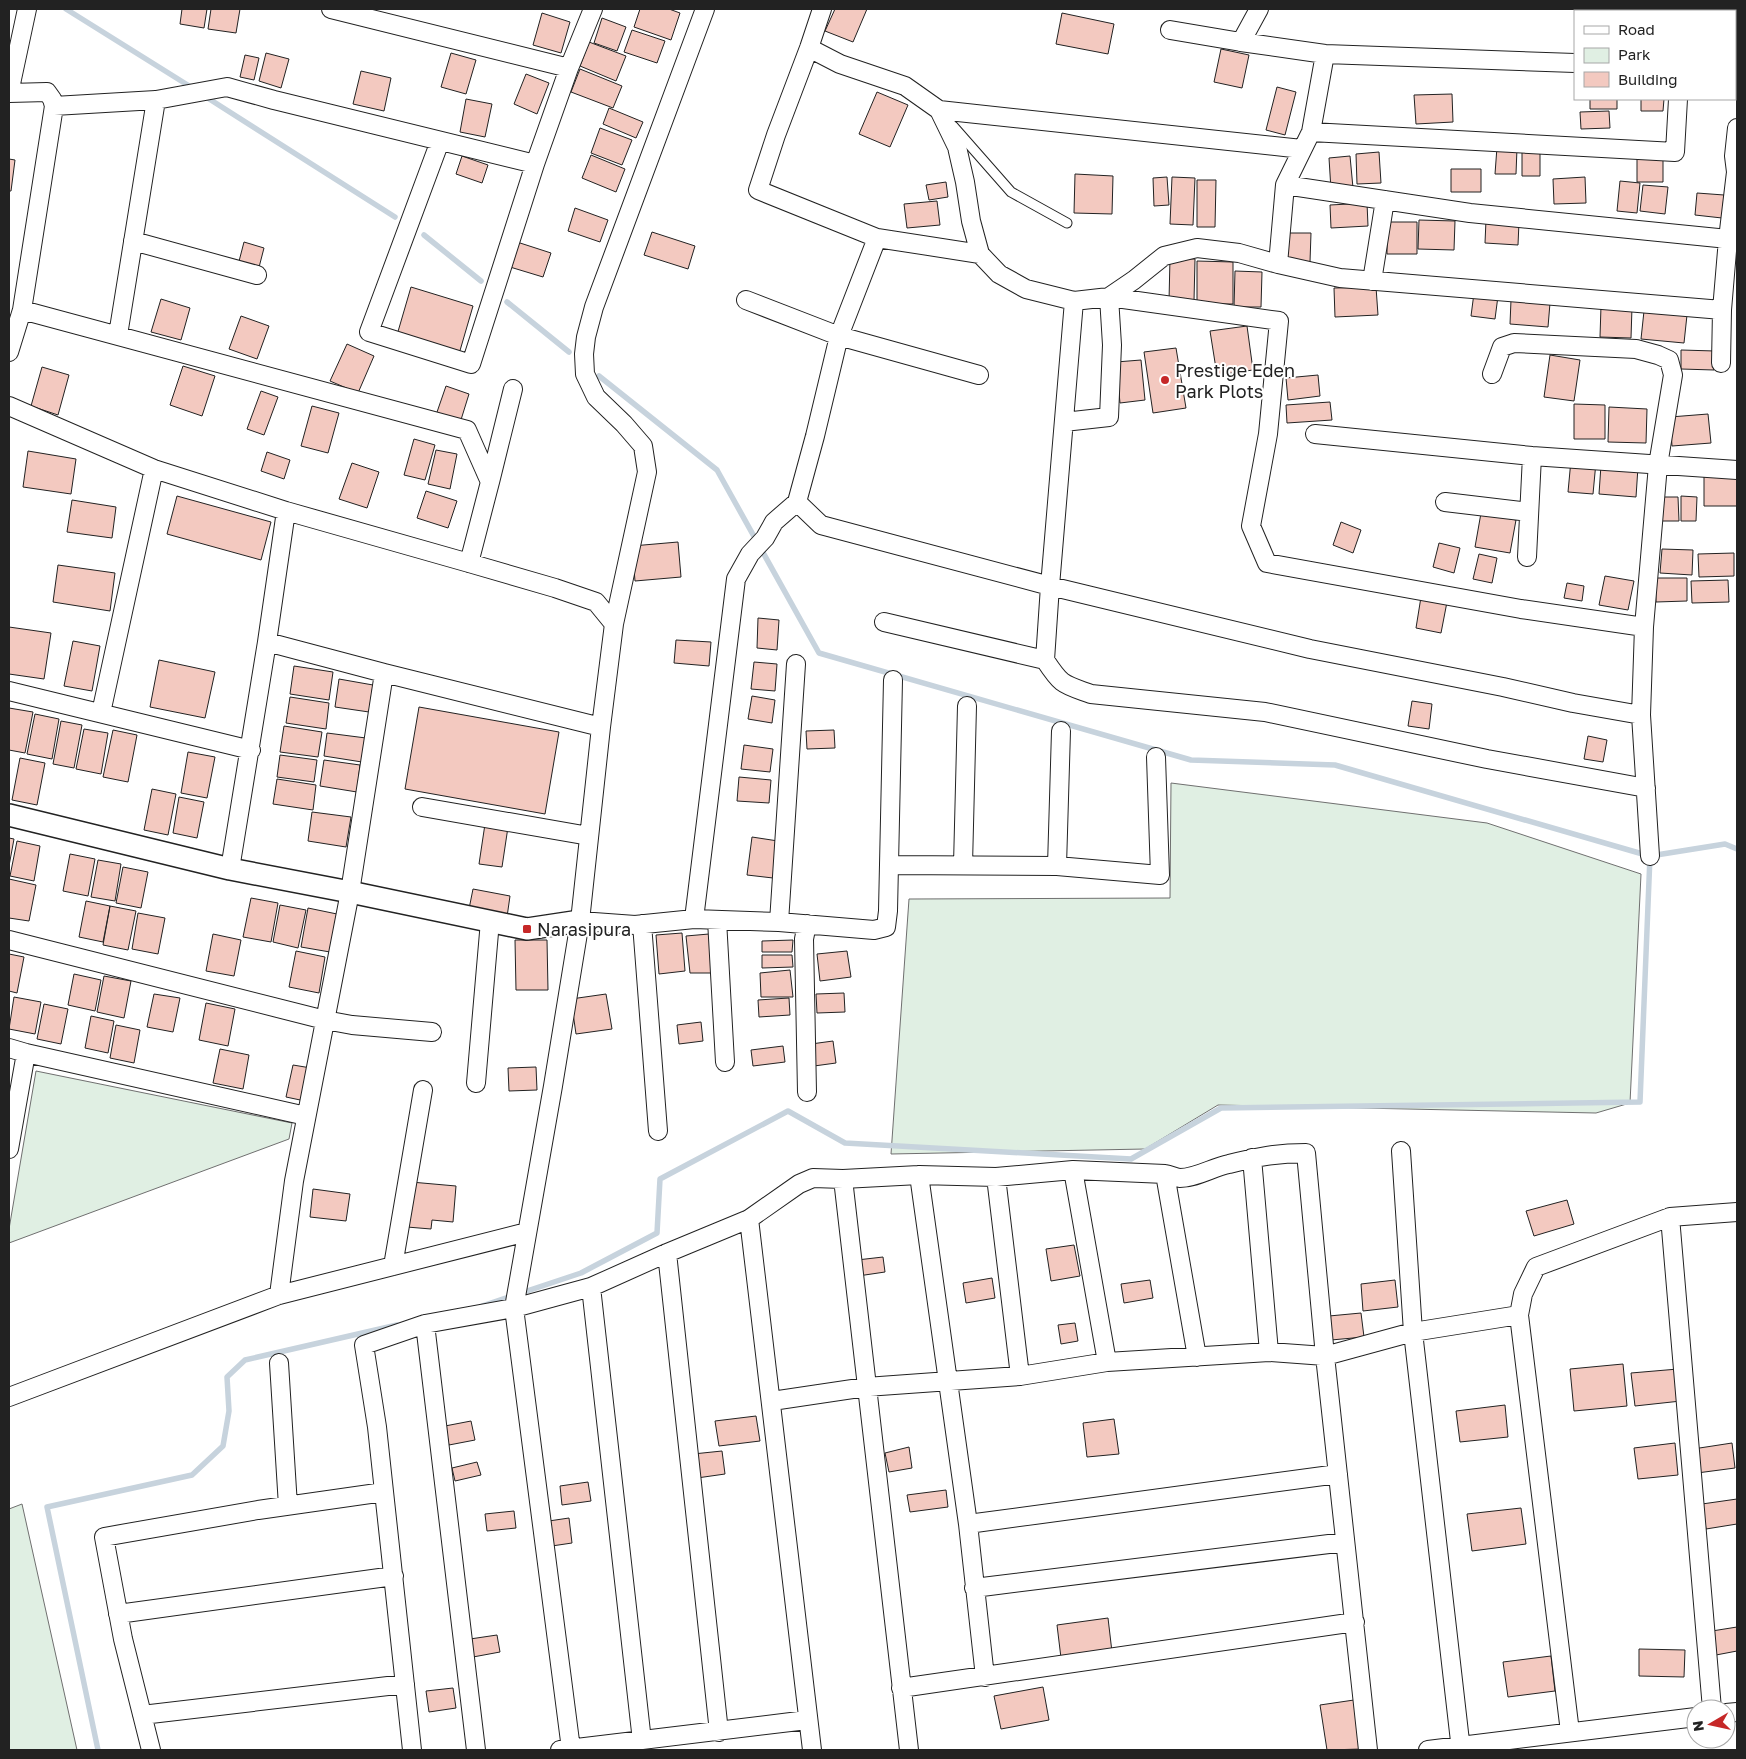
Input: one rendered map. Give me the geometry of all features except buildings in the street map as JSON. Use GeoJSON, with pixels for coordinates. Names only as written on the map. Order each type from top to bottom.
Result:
{"type":"FeatureCollection","features":[{"type":"Feature","properties":{"kind":"street"},"geometry":{"type":"LineString","coordinates":[[9,352],[22,310],[54,106],[47,92],[9,93],[27,9]]}},
{"type":"Feature","properties":{"kind":"street"},"geometry":{"type":"LineString","coordinates":[[331,9],[569,68]]}},
{"type":"Feature","properties":{"kind":"street"},"geometry":{"type":"LineString","coordinates":[[440,141],[369,332],[471,364],[535,164],[569,68],[593,9]]}},
{"type":"Feature","properties":{"kind":"street"},"geometry":{"type":"LineString","coordinates":[[705,9],[601,288],[586,337],[584,354],[585,374],[596,396],[643,446],[647,472],[614,624],[580,921],[514,1306],[566,1750],[807,1720]]}},
{"type":"Feature","properties":{"kind":"street"},"geometry":{"type":"LineString","coordinates":[[822,9],[810,48],[776,135],[758,190],[877,238],[980,254]]}},
{"type":"Feature","properties":{"kind":"street"},"geometry":{"type":"LineString","coordinates":[[1241,42],[1259,9]]}},
{"type":"Feature","properties":{"kind":"street"},"geometry":{"type":"LineString","coordinates":[[1170,30],[1325,54],[1574,63]]}},
{"type":"Feature","properties":{"kind":"street"},"geometry":{"type":"LineString","coordinates":[[810,48],[840,64],[905,86],[939,110],[957,147],[971,221],[980,254],[999,274],[1026,289],[1074,301],[1109,297],[1279,321],[1268,434],[1251,526],[1267,563],[1521,609],[1644,627]]}},
{"type":"Feature","properties":{"kind":"street"},"geometry":{"type":"LineString","coordinates":[[1278,264],[1285,185],[1311,132],[1325,54]]}},
{"type":"Feature","properties":{"kind":"street"},"geometry":{"type":"LineString","coordinates":[[54,106],[156,100],[227,87],[535,164]]}},
{"type":"Feature","properties":{"kind":"street"},"geometry":{"type":"LineString","coordinates":[[118,335],[156,100]]}},
{"type":"Feature","properties":{"kind":"street"},"geometry":{"type":"LineString","coordinates":[[1311,132],[1675,152],[1678,100]]}},
{"type":"Feature","properties":{"kind":"street"},"geometry":{"type":"LineString","coordinates":[[939,110],[1302,149]]}},
{"type":"Feature","properties":{"kind":"street"},"geometry":{"type":"LineString","coordinates":[[1721,363],[1722,310],[1736,172],[1734,156],[1737,128]]}},
{"type":"Feature","properties":{"kind":"street"},"geometry":{"type":"LineString","coordinates":[[1285,185],[1470,213],[1728,239]]}},
{"type":"Feature","properties":{"kind":"street"},"geometry":{"type":"LineString","coordinates":[[1372,281],[1385,200]]}},
{"type":"Feature","properties":{"kind":"street"},"geometry":{"type":"LineString","coordinates":[[694,919],[736,579],[750,554],[765,538],[774,522],[797,502],[815,436],[838,336],[877,238]]}},
{"type":"Feature","properties":{"kind":"street"},"geometry":{"type":"LineString","coordinates":[[133,241],[257,274]]}},
{"type":"Feature","properties":{"kind":"street"},"geometry":{"type":"LineString","coordinates":[[1109,297],[1164,256],[1197,248],[1239,254],[1340,278],[1722,310]]}},
{"type":"Feature","properties":{"kind":"street"},"geometry":{"type":"LineString","coordinates":[[1064,422],[1109,417],[1112,345],[1109,297]]}},
{"type":"Feature","properties":{"kind":"street"},"geometry":{"type":"LineString","coordinates":[[746,300],[838,336],[979,375]]}},
{"type":"Feature","properties":{"kind":"street"},"geometry":{"type":"LineString","coordinates":[[1074,301],[1045,660],[1057,679],[1064,685],[1091,694],[1264,712],[1487,759],[1646,788]]}},
{"type":"Feature","properties":{"kind":"street"},"geometry":{"type":"LineString","coordinates":[[22,310],[467,430],[490,482]]}},
{"type":"Feature","properties":{"kind":"street"},"geometry":{"type":"LineString","coordinates":[[1492,374],[1502,347],[1514,343],[1636,349],[1658,354],[1669,360],[1673,375],[1658,465],[1644,627],[1641,715],[1650,856]]}},
{"type":"Feature","properties":{"kind":"street"},"geometry":{"type":"LineString","coordinates":[[469,563],[512,389]]}},
{"type":"Feature","properties":{"kind":"street"},"geometry":{"type":"LineString","coordinates":[[9,406],[154,469],[286,511],[555,588],[596,602],[614,624]]}},
{"type":"Feature","properties":{"kind":"street"},"geometry":{"type":"LineString","coordinates":[[1315,434],[1532,456],[1737,470]]}},
{"type":"Feature","properties":{"kind":"street"},"geometry":{"type":"LineString","coordinates":[[1527,557],[1532,456]]}},
{"type":"Feature","properties":{"kind":"street"},"geometry":{"type":"LineString","coordinates":[[101,714],[154,469]]}},
{"type":"Feature","properties":{"kind":"street"},"geometry":{"type":"LineString","coordinates":[[797,502],[821,525],[1050,586],[1310,649],[1503,687],[1573,704],[1641,715]]}},
{"type":"Feature","properties":{"kind":"street"},"geometry":{"type":"LineString","coordinates":[[1445,502],[1529,512]]}},
{"type":"Feature","properties":{"kind":"street"},"geometry":{"type":"LineString","coordinates":[[230,869],[251,750],[286,511]]}},
{"type":"Feature","properties":{"kind":"street"},"geometry":{"type":"LineString","coordinates":[[884,622],[1045,660]]}},
{"type":"Feature","properties":{"kind":"street"},"geometry":{"type":"LineString","coordinates":[[267,642],[601,727]]}},
{"type":"Feature","properties":{"kind":"street"},"geometry":{"type":"LineString","coordinates":[[779,922],[796,664]]}},
{"type":"Feature","properties":{"kind":"street"},"geometry":{"type":"LineString","coordinates":[[279,1296],[294,1181],[350,892],[384,673]]}},
{"type":"Feature","properties":{"kind":"street"},"geometry":{"type":"LineString","coordinates":[[9,815],[230,869],[527,929],[580,921],[642,924],[694,919],[779,922],[874,930],[886,927],[888,912],[893,680]]}},
{"type":"Feature","properties":{"kind":"street"},"geometry":{"type":"LineString","coordinates":[[9,691],[251,750]]}},
{"type":"Feature","properties":{"kind":"street"},"geometry":{"type":"LineString","coordinates":[[963,865],[967,706]]}},
{"type":"Feature","properties":{"kind":"street"},"geometry":{"type":"LineString","coordinates":[[1057,866],[1061,730]]}},
{"type":"Feature","properties":{"kind":"street"},"geometry":{"type":"LineString","coordinates":[[889,865],[1057,866],[1160,874],[1156,757]]}},
{"type":"Feature","properties":{"kind":"street"},"geometry":{"type":"LineString","coordinates":[[422,807],[589,836]]}},
{"type":"Feature","properties":{"kind":"street"},"geometry":{"type":"LineString","coordinates":[[717,920],[725,1062]]}},
{"type":"Feature","properties":{"kind":"street"},"geometry":{"type":"LineString","coordinates":[[476,1083],[490,921]]}},
{"type":"Feature","properties":{"kind":"street"},"geometry":{"type":"LineString","coordinates":[[642,924],[658,1131]]}},
{"type":"Feature","properties":{"kind":"street"},"geometry":{"type":"LineString","coordinates":[[807,924],[804,939],[807,1092]]}},
{"type":"Feature","properties":{"kind":"street"},"geometry":{"type":"LineString","coordinates":[[9,940],[325,1020],[352,1025],[432,1032]]}},
{"type":"Feature","properties":{"kind":"street"},"geometry":{"type":"LineString","coordinates":[[9,1048],[306,1116]]}},
{"type":"Feature","properties":{"kind":"street"},"geometry":{"type":"LineString","coordinates":[[9,1149],[26,1053]]}},
{"type":"Feature","properties":{"kind":"street"},"geometry":{"type":"LineString","coordinates":[[393,1266],[423,1090]]}},
{"type":"Feature","properties":{"kind":"street"},"geometry":{"type":"LineString","coordinates":[[1401,1151],[1413,1332],[1461,1748]]}},
{"type":"Feature","properties":{"kind":"street"},"geometry":{"type":"LineString","coordinates":[[412,1750],[377,1427],[364,1345],[425,1324],[514,1306],[590,1287],[667,1252],[749,1219],[799,1184],[813,1178],[843,1179],[919,1175],[996,1177],[1073,1170],[1165,1174],[1180,1178],[1198,1175],[1222,1165],[1277,1153],[1306,1153],[1325,1356],[1368,1750]]}},
{"type":"Feature","properties":{"kind":"street"},"geometry":{"type":"LineString","coordinates":[[1252,1158],[1269,1352]]}},
{"type":"Feature","properties":{"kind":"street"},"geometry":{"type":"LineString","coordinates":[[1073,1170],[1107,1362]]}},
{"type":"Feature","properties":{"kind":"street"},"geometry":{"type":"LineString","coordinates":[[1165,1174],[1197,1356]]}},
{"type":"Feature","properties":{"kind":"street"},"geometry":{"type":"LineString","coordinates":[[919,1175],[968,1524],[985,1677]]}},
{"type":"Feature","properties":{"kind":"street"},"geometry":{"type":"LineString","coordinates":[[996,1177],[1020,1376]]}},
{"type":"Feature","properties":{"kind":"street"},"geometry":{"type":"LineString","coordinates":[[843,1179],[909,1750]]}},
{"type":"Feature","properties":{"kind":"street"},"geometry":{"type":"LineString","coordinates":[[1570,1732],[1519,1315],[1523,1294],[1536,1267],[1670,1217],[1737,1212]]}},
{"type":"Feature","properties":{"kind":"street"},"geometry":{"type":"LineString","coordinates":[[1670,1217],[1711,1699]]}},
{"type":"Feature","properties":{"kind":"street"},"geometry":{"type":"LineString","coordinates":[[749,1219],[812,1750]]}},
{"type":"Feature","properties":{"kind":"street"},"geometry":{"type":"LineString","coordinates":[[9,1397],[279,1296],[393,1266],[526,1236]]}},
{"type":"Feature","properties":{"kind":"street"},"geometry":{"type":"LineString","coordinates":[[667,1252],[719,1732]]}},
{"type":"Feature","properties":{"kind":"street"},"geometry":{"type":"LineString","coordinates":[[590,1287],[642,1741]]}},
{"type":"Feature","properties":{"kind":"street"},"geometry":{"type":"LineString","coordinates":[[772,1402],[866,1387],[1020,1376],[1107,1362],[1269,1352],[1325,1356],[1413,1332],[1519,1315]]}},
{"type":"Feature","properties":{"kind":"street"},"geometry":{"type":"LineString","coordinates":[[425,1324],[476,1750]]}},
{"type":"Feature","properties":{"kind":"street"},"geometry":{"type":"LineString","coordinates":[[279,1363],[288,1506]]}},
{"type":"Feature","properties":{"kind":"street"},"geometry":{"type":"LineString","coordinates":[[968,1524],[1338,1474]]}},
{"type":"Feature","properties":{"kind":"street"},"geometry":{"type":"LineString","coordinates":[[151,1750],[118,1614],[104,1537],[384,1492]]}},
{"type":"Feature","properties":{"kind":"street"},"geometry":{"type":"LineString","coordinates":[[974,1588],[1345,1542]]}},
{"type":"Feature","properties":{"kind":"street"},"geometry":{"type":"LineString","coordinates":[[118,1614],[394,1576]]}},
{"type":"Feature","properties":{"kind":"street"},"geometry":{"type":"LineString","coordinates":[[901,1688],[1355,1622]]}},
{"type":"Feature","properties":{"kind":"street"},"geometry":{"type":"LineString","coordinates":[[142,1715],[405,1684]]}},
{"type":"Feature","properties":{"kind":"street"},"geometry":{"type":"LineString","coordinates":[[1428,1750],[1461,1748],[1570,1732],[1686,1718]]}},
{"type":"Feature","properties":{"kind":"lane"},"geometry":{"type":"LineString","coordinates":[[939,110],[1011,192],[1067,223]]}},
{"type":"Feature","properties":{"kind":"green space"},"geometry":{"type":"Polygon","coordinates":[[[1171,783],[1487,823],[1641,874],[1630,1103],[1596,1113],[1218,1105],[1145,1149],[891,1154],[909,899],[1170,898],[1171,783]]]}},
{"type":"Feature","properties":{"kind":"green space"},"geometry":{"type":"Polygon","coordinates":[[[36,1071],[292,1123],[289,1139],[9,1243],[9,1229],[36,1071]]]}},
{"type":"Feature","properties":{"kind":"green space"},"geometry":{"type":"Polygon","coordinates":[[[22,1504],[77,1750],[9,1750],[9,1509],[22,1504]]]}},
{"type":"Feature","properties":{"kind":"waterway"},"geometry":{"type":"LineString","coordinates":[[66,9],[194,89]]}},
{"type":"Feature","properties":{"kind":"waterway"},"geometry":{"type":"LineString","coordinates":[[203,95],[395,217]]}},
{"type":"Feature","properties":{"kind":"waterway"},"geometry":{"type":"LineString","coordinates":[[424,235],[481,281]]}},
{"type":"Feature","properties":{"kind":"waterway"},"geometry":{"type":"LineString","coordinates":[[507,302],[569,352]]}},
{"type":"Feature","properties":{"kind":"waterway"},"geometry":{"type":"LineString","coordinates":[[599,376],[717,470],[819,653],[1191,760],[1335,765],[1646,855]]}},
{"type":"Feature","properties":{"kind":"waterway"},"geometry":{"type":"LineString","coordinates":[[482,1306],[581,1273],[657,1233],[660,1179],[788,1111],[845,1143],[1131,1159],[1221,1108],[1640,1102],[1650,856],[1725,844],[1737,849]]}},
{"type":"Feature","properties":{"kind":"waterway"},"geometry":{"type":"LineString","coordinates":[[98,1750],[47,1507],[192,1475],[223,1446],[229,1411],[227,1377],[245,1360],[397,1325]]}},
{"type":"Feature","properties":{"kind":"place","name":"Prestige Eden Park Plots"},"geometry":{"type":"Point","coordinates":[1165,380]}},
{"type":"Feature","properties":{"kind":"place","name":"Narasipura"},"geometry":{"type":"Point","coordinates":[527,929]}}]}
